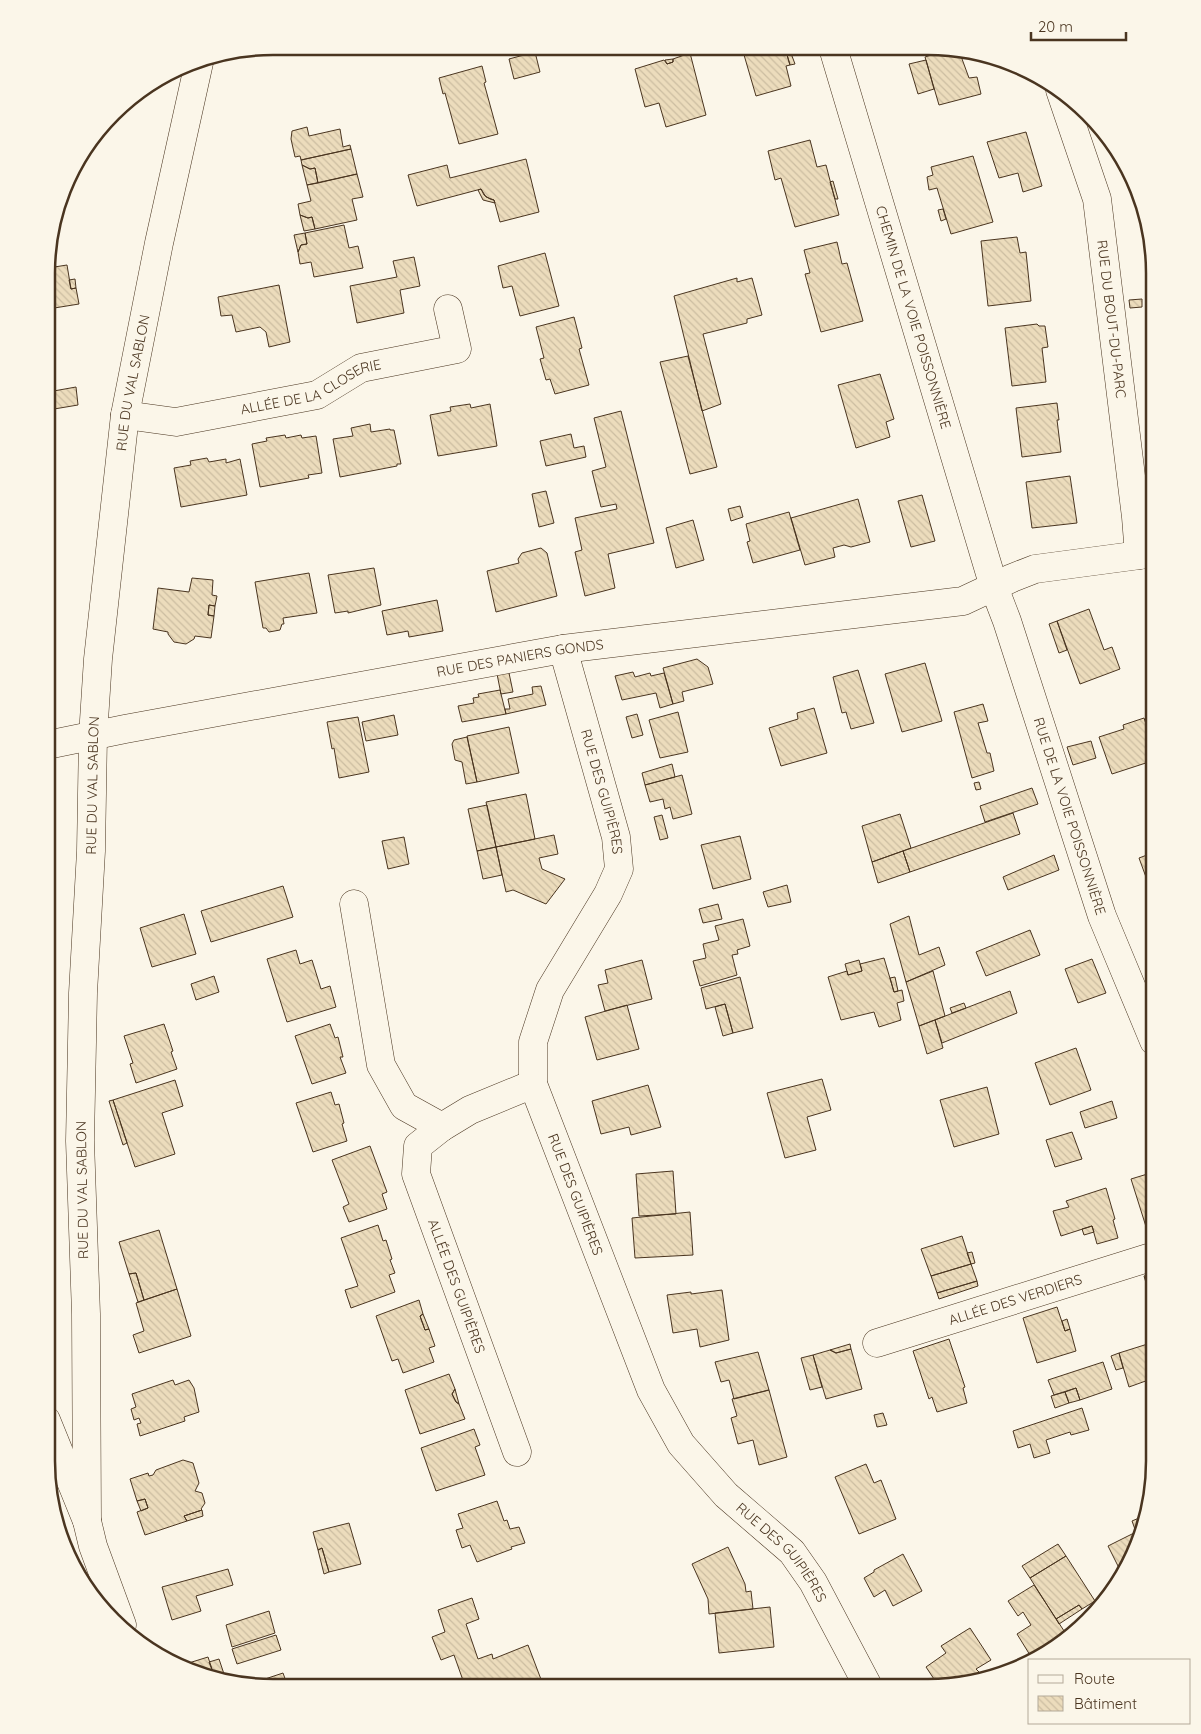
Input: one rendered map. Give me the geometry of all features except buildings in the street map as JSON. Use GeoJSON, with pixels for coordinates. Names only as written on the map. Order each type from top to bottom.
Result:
{"type":"FeatureCollection","features":[{"type":"Feature","properties":{"kind":"street","name":"CHEMIN DE LA VOIE POISSONNIÈRE"},"geometry":{"type":"LineString","coordinates":[[835,55],[994,587]]}},
{"type":"Feature","properties":{"kind":"street","name":"RUE DU VAL SABLON"},"geometry":{"type":"LineString","coordinates":[[87,1521],[86,1314],[80,1141],[83,993],[91,851],[92,736],[98,659],[125,415],[159,243],[198,69]]}},
{"type":"Feature","properties":{"kind":"street","name":"RUE DU BOUT-DU-PARC"},"geometry":{"type":"LineString","coordinates":[[1064,103],[1097,199],[1133,497],[1146,550]]}},
{"type":"Feature","properties":{"kind":"street","name":"ALLÉE DE LA CLOSERIE"},"geometry":{"type":"LineString","coordinates":[[125,415],[176,422],[317,395],[361,368],[457,349],[448,309]]}},
{"type":"Feature","properties":{"kind":"street","name":"RUE DES PANIERS GONDS"},"geometry":{"type":"LineString","coordinates":[[55,743],[562,649],[963,601],[1035,569],[1146,554]]}},
{"type":"Feature","properties":{"kind":"street","name":"RUE DE LA VOIE POISSONNIÈRE"},"geometry":{"type":"LineString","coordinates":[[994,587],[1007,621],[1102,916],[1146,1022]]}},
{"type":"Feature","properties":{"kind":"street","name":"RUE DES GUIPIÈRES"},"geometry":{"type":"LineString","coordinates":[[562,649],[616,837],[619,869],[608,894],[550,990],[532,1042],[533,1084],[651,1390],[681,1444],[726,1495],[792,1552],[814,1582],[864,1679]]}},
{"type":"Feature","properties":{"kind":"street"},"geometry":{"type":"LineString","coordinates":[[354,904],[381,1065],[404,1106],[442,1127]]}},
{"type":"Feature","properties":{"kind":"street","name":"ALLÉE DES GUIPIÈRES"},"geometry":{"type":"LineString","coordinates":[[518,1452],[416,1174],[418,1146],[442,1127],[470,1110],[533,1084]]}},
{"type":"Feature","properties":{"kind":"street","name":"ALLÉE DES VERDIERS"},"geometry":{"type":"LineString","coordinates":[[877,1343],[1146,1259]]}},
{"type":"Feature","properties":{"kind":"street"},"geometry":{"type":"LineString","coordinates":[[55,1442],[87,1521],[92,1546],[117,1613]]}}]}
